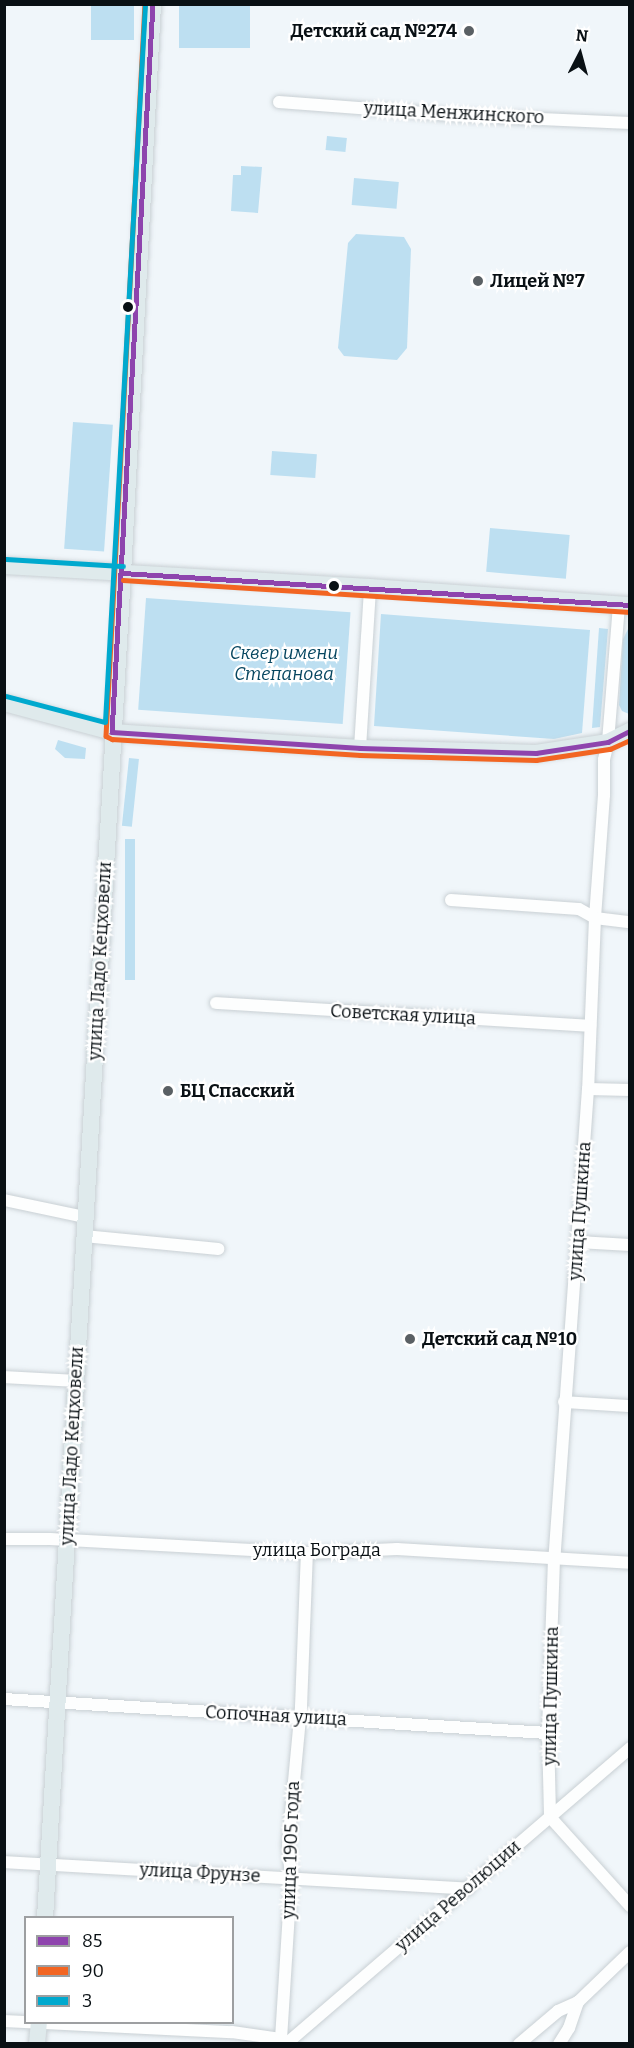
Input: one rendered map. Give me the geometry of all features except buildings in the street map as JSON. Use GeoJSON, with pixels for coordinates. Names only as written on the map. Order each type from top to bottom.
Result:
{"type":"FeatureCollection","features":[{"type":"Feature","properties":{"kind":"main road","name":"улица Ладо Кецховели"},"geometry":{"type":"LineString","coordinates":[[45,1916],[123,573],[153,4]]}},
{"type":"Feature","properties":{"kind":"main road"},"geometry":{"type":"LineString","coordinates":[[4,566],[370,587],[624,605]]}},
{"type":"Feature","properties":{"kind":"main road"},"geometry":{"type":"LineString","coordinates":[[4,703],[112,732],[360,748],[536,753],[608,742],[630,731]]}},
{"type":"Feature","properties":{"kind":"main road"},"geometry":{"type":"LineString","coordinates":[[37,2043],[39,2024]]}},
{"type":"Feature","properties":{"kind":"street","name":"улица Менжинского"},"geometry":{"type":"LineString","coordinates":[[279,102],[452,115],[630,123]]}},
{"type":"Feature","properties":{"kind":"street"},"geometry":{"type":"LineString","coordinates":[[360,748],[370,587]]}},
{"type":"Feature","properties":{"kind":"street","name":"улица Пушкина"},"geometry":{"type":"LineString","coordinates":[[550,1817],[548,1733],[554,1559],[588,1089],[604,760],[624,605]]}},
{"type":"Feature","properties":{"kind":"street"},"geometry":{"type":"LineString","coordinates":[[451,900],[579,909],[595,918],[630,922]]}},
{"type":"Feature","properties":{"kind":"street","name":"Советская улица"},"geometry":{"type":"LineString","coordinates":[[216,1004],[590,1026]]}},
{"type":"Feature","properties":{"kind":"street"},"geometry":{"type":"LineString","coordinates":[[588,1089],[630,1090]]}},
{"type":"Feature","properties":{"kind":"street"},"geometry":{"type":"LineString","coordinates":[[4,1200],[85,1217]]}},
{"type":"Feature","properties":{"kind":"street"},"geometry":{"type":"LineString","coordinates":[[84,1236],[218,1249]]}},
{"type":"Feature","properties":{"kind":"street"},"geometry":{"type":"LineString","coordinates":[[578,1242],[630,1245]]}},
{"type":"Feature","properties":{"kind":"street"},"geometry":{"type":"LineString","coordinates":[[4,1377],[76,1381]]}},
{"type":"Feature","properties":{"kind":"street"},"geometry":{"type":"LineString","coordinates":[[564,1402],[630,1406]]}},
{"type":"Feature","properties":{"kind":"street","name":"улица Бограда"},"geometry":{"type":"LineString","coordinates":[[4,1539],[67,1540],[307,1553],[397,1549],[630,1563]]}},
{"type":"Feature","properties":{"kind":"street","name":"улица 1905 года"},"geometry":{"type":"LineString","coordinates":[[285,2042],[291,1878],[288,1845],[299,1716],[307,1553]]}},
{"type":"Feature","properties":{"kind":"street","name":"Сопочная улица"},"geometry":{"type":"LineString","coordinates":[[4,1699],[548,1733]]}},
{"type":"Feature","properties":{"kind":"street","name":"улица Революции"},"geometry":{"type":"LineString","coordinates":[[285,2042],[468,1889],[630,1748]]}},
{"type":"Feature","properties":{"kind":"street"},"geometry":{"type":"LineString","coordinates":[[550,1817],[630,1906]]}},
{"type":"Feature","properties":{"kind":"street","name":"улица Фрунзе"},"geometry":{"type":"LineString","coordinates":[[4,1862],[468,1889]]}},
{"type":"Feature","properties":{"kind":"street"},"geometry":{"type":"LineString","coordinates":[[519,2043],[558,2011],[578,2002],[630,1952]]}},
{"type":"Feature","properties":{"kind":"street"},"geometry":{"type":"LineString","coordinates":[[558,2043],[569,2028],[578,2002]]}},
{"type":"Feature","properties":{"kind":"street"},"geometry":{"type":"LineString","coordinates":[[4,2021],[24,2022]]}},
{"type":"Feature","properties":{"kind":"street"},"geometry":{"type":"LineString","coordinates":[[60,2024],[232,2032],[285,2042]]}},
{"type":"Feature","properties":{"kind":"green space"},"geometry":{"type":"Polygon","coordinates":[[[91,5],[134,5],[134,40],[91,40],[91,5]]]}},
{"type":"Feature","properties":{"kind":"green space"},"geometry":{"type":"Polygon","coordinates":[[[179,5],[250,5],[250,48],[179,48],[179,5]]]}},
{"type":"Feature","properties":{"kind":"green space"},"geometry":{"type":"Polygon","coordinates":[[[327,136],[347,138],[345,152],[326,150],[327,136]]]}},
{"type":"Feature","properties":{"kind":"green space"},"geometry":{"type":"Polygon","coordinates":[[[241,166],[262,167],[258,213],[231,211],[233,175],[241,175],[241,166]]]}},
{"type":"Feature","properties":{"kind":"green space"},"geometry":{"type":"Polygon","coordinates":[[[354,178],[399,182],[396,209],[352,205],[354,178]]]}},
{"type":"Feature","properties":{"kind":"green space"},"geometry":{"type":"Polygon","coordinates":[[[356,234],[404,237],[411,249],[407,348],[397,360],[344,356],[338,348],[348,243],[356,234]]]}},
{"type":"Feature","properties":{"kind":"green space"},"geometry":{"type":"Polygon","coordinates":[[[73,422],[113,425],[104,551],[64,549],[73,422]]]}},
{"type":"Feature","properties":{"kind":"green space"},"geometry":{"type":"Polygon","coordinates":[[[272,451],[317,454],[315,478],[270,475],[272,451]]]}},
{"type":"Feature","properties":{"kind":"green space"},"geometry":{"type":"Polygon","coordinates":[[[490,528],[570,535],[566,579],[486,572],[490,528]]]}},
{"type":"Feature","properties":{"kind":"green space","name":"Сквер имени Степанова"},"geometry":{"type":"Polygon","coordinates":[[[146,598],[351,612],[343,724],[138,710],[146,598]]]}},
{"type":"Feature","properties":{"kind":"green space"},"geometry":{"type":"Polygon","coordinates":[[[381,614],[590,630],[582,733],[554,739],[374,726],[381,614]]]}},
{"type":"Feature","properties":{"kind":"green space"},"geometry":{"type":"Polygon","coordinates":[[[629,627],[629,714],[622,711],[619,705],[623,639],[629,627]]]}},
{"type":"Feature","properties":{"kind":"green space"},"geometry":{"type":"Polygon","coordinates":[[[599,628],[608,629],[600,727],[592,728],[599,628]]]}},
{"type":"Feature","properties":{"kind":"green space"},"geometry":{"type":"Polygon","coordinates":[[[58,740],[86,748],[85,759],[65,758],[55,749],[58,740]]]}},
{"type":"Feature","properties":{"kind":"green space"},"geometry":{"type":"Polygon","coordinates":[[[129,758],[139,759],[132,827],[122,826],[129,758]]]}},
{"type":"Feature","properties":{"kind":"green space"},"geometry":{"type":"Polygon","coordinates":[[[125,839],[135,839],[135,980],[125,980],[125,839]]]}},
{"type":"Feature","properties":{"kind":"transit line","name":"90"},"geometry":{"type":"LineString","coordinates":[[145,4],[106,736],[112,739],[360,755],[536,760],[610,749],[630,740]]}},
{"type":"Feature","properties":{"kind":"transit line","name":"3"},"geometry":{"type":"LineString","coordinates":[[6,696],[105,722],[145,4]]}},
{"type":"Feature","properties":{"kind":"transit line","name":"85"},"geometry":{"type":"LineString","coordinates":[[153,4],[112,732],[360,748],[536,753],[608,742],[630,731]]}},
{"type":"Feature","properties":{"kind":"transit line","name":"3"},"geometry":{"type":"LineString","coordinates":[[4,559],[123,566]]}},
{"type":"Feature","properties":{"kind":"transit line","name":"85"},"geometry":{"type":"LineString","coordinates":[[123,573],[630,605]]}},
{"type":"Feature","properties":{"kind":"transit line","name":"90"},"geometry":{"type":"LineString","coordinates":[[123,580],[630,612]]}},
{"type":"Feature","properties":{"kind":"place","name":"Детский сад №274"},"geometry":{"type":"Point","coordinates":[469,31]}},
{"type":"Feature","properties":{"kind":"place","name":"Лицей №7"},"geometry":{"type":"Point","coordinates":[478,281]}},
{"type":"Feature","properties":{"kind":"place","name":"БЦ Спасский"},"geometry":{"type":"Point","coordinates":[168,1091]}},
{"type":"Feature","properties":{"kind":"place","name":"Детский сад №10"},"geometry":{"type":"Point","coordinates":[410,1339]}}]}
